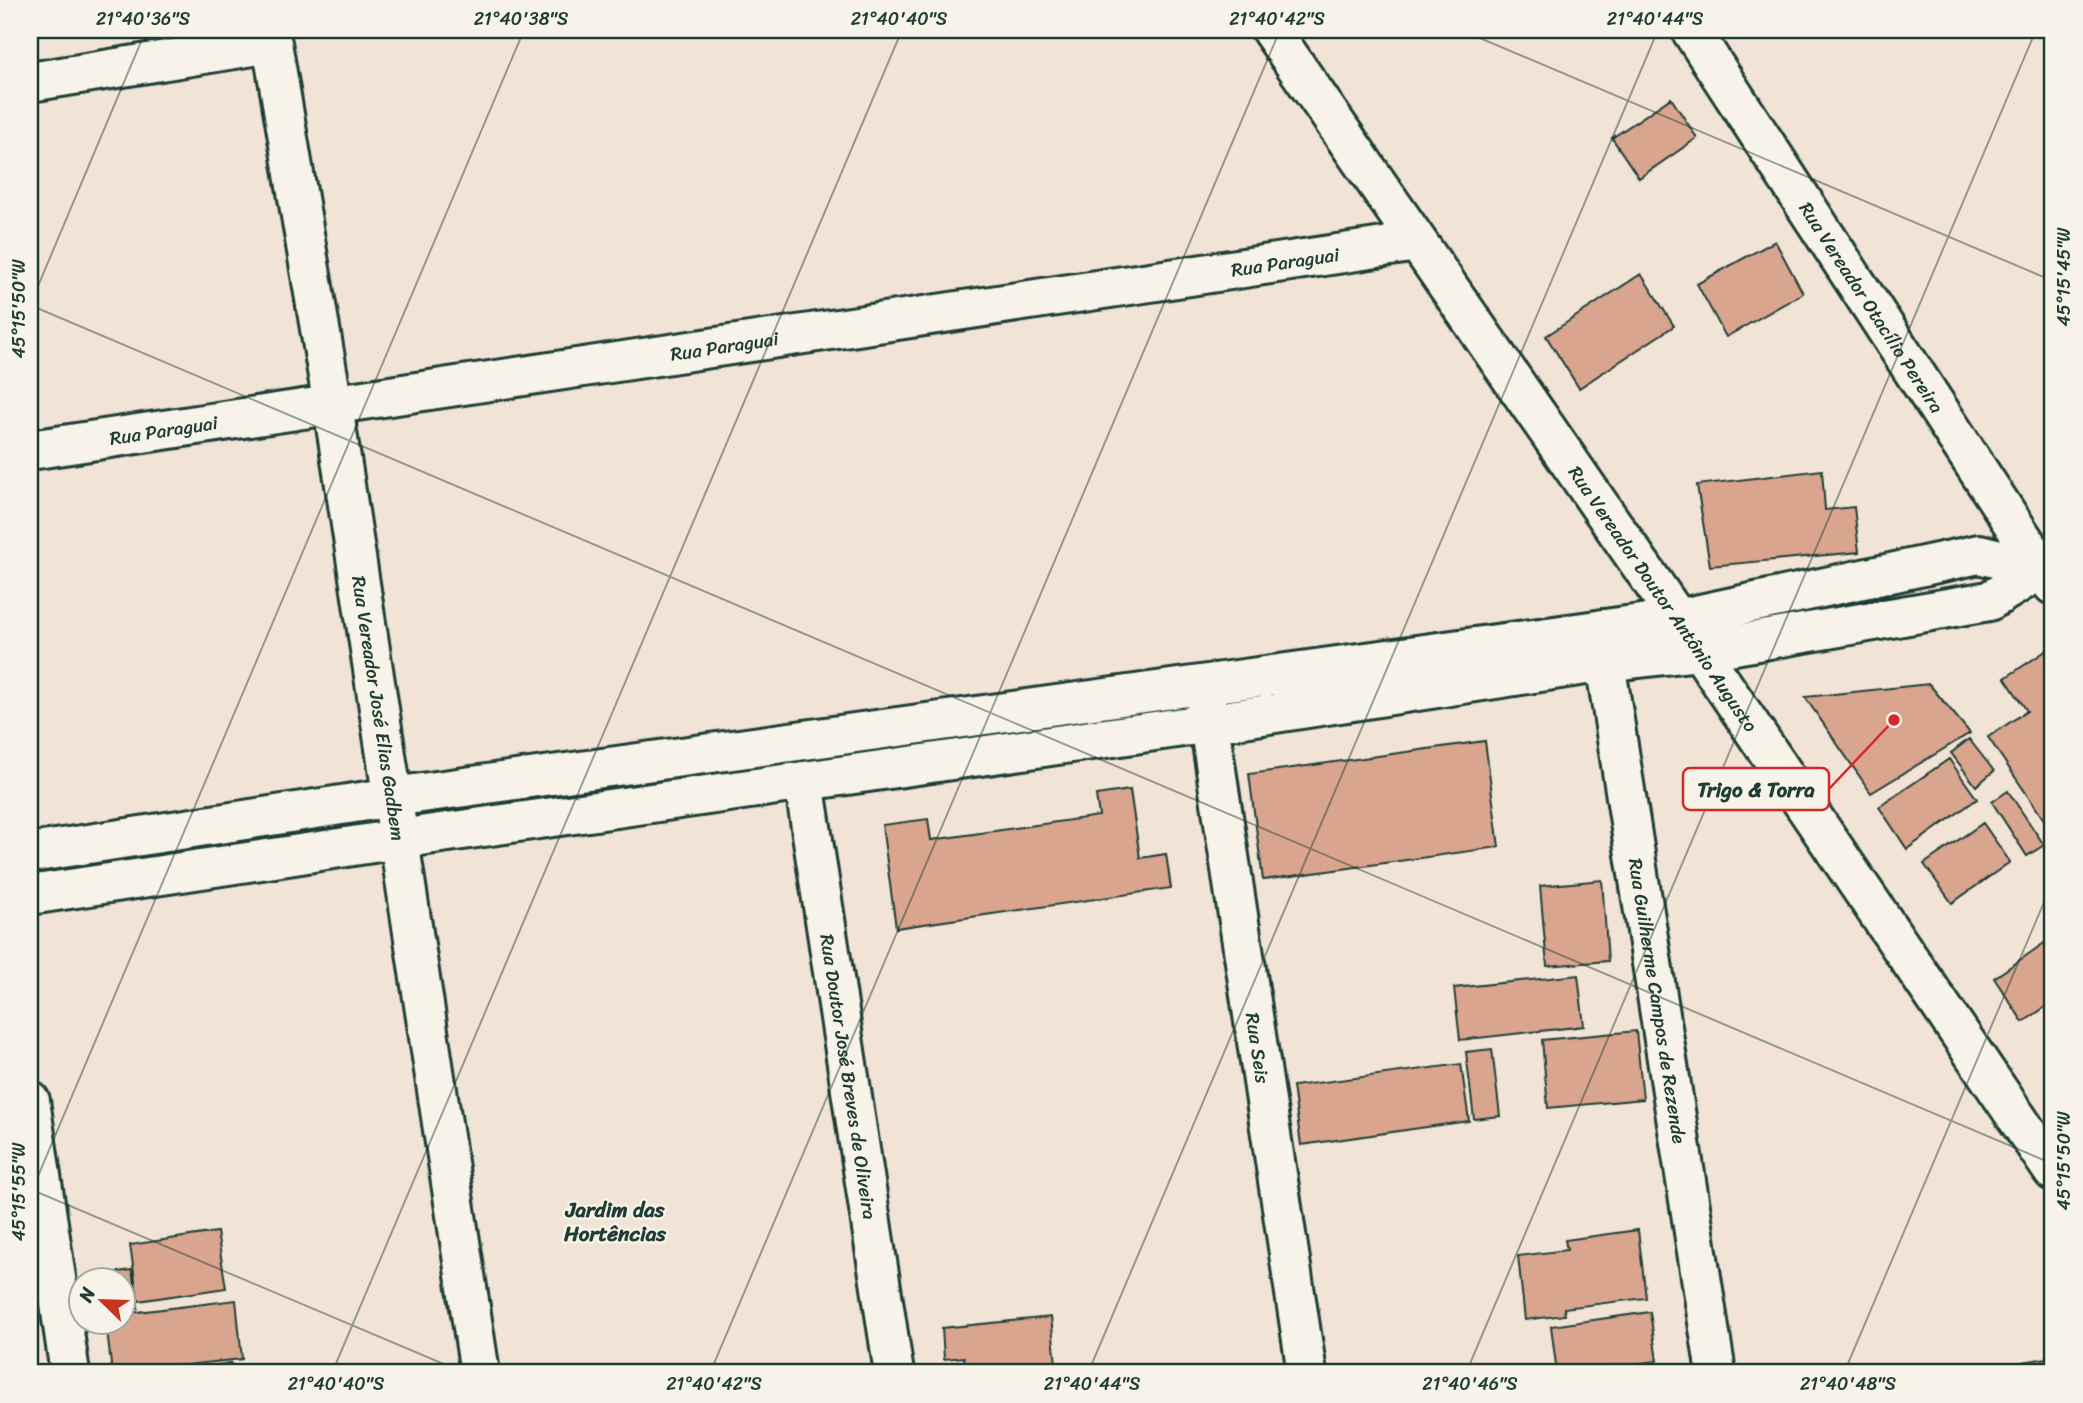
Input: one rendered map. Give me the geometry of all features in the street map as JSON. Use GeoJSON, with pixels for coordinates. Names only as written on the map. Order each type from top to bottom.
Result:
{"type":"FeatureCollection","features":[{"type":"Feature","properties":{"kind":"street","name":"Rua Vereador Doutor Antônio Augusto"},"geometry":{"type":"LineString","coordinates":[[1271,30],[1700,651],[2053,1171]]}},
{"type":"Feature","properties":{"kind":"street","name":"Rua Vereador Otacílio Pereira"},"geometry":{"type":"LineString","coordinates":[[1691,30],[2049,574]]}},
{"type":"Feature","properties":{"kind":"street","name":"Rua Vereador José Elias Gadbem"},"geometry":{"type":"LineString","coordinates":[[30,82],[272,43],[333,406],[480,1373]]}},
{"type":"Feature","properties":{"kind":"street","name":"Rua Paraguai"},"geometry":{"type":"LineString","coordinates":[[30,450],[1417,242]]}},
{"type":"Feature","properties":{"kind":"street"},"geometry":{"type":"LineString","coordinates":[[30,895],[398,839],[1211,723],[1604,645],[1677,619],[1979,554],[2049,574]]}},
{"type":"Feature","properties":{"kind":"street"},"geometry":{"type":"LineString","coordinates":[[30,853],[393,797],[1203,685],[1604,645],[1700,651],[1989,601],[2049,574]]}},
{"type":"Feature","properties":{"kind":"street","name":"Rua Guilherme Campos de Rezende"},"geometry":{"type":"LineString","coordinates":[[1604,645],[1716,1373]]}},
{"type":"Feature","properties":{"kind":"street","name":"Rua Seis"},"geometry":{"type":"LineString","coordinates":[[1203,685],[1211,723],[1307,1373]]}},
{"type":"Feature","properties":{"kind":"street","name":"Rua Doutor José Breves de Oliveira"},"geometry":{"type":"LineString","coordinates":[[804,781],[894,1373]]}},
{"type":"Feature","properties":{"kind":"street"},"geometry":{"type":"LineString","coordinates":[[30,1101],[70,1373]]}},
{"type":"Feature","properties":{"kind":"building"},"geometry":{"type":"Polygon","coordinates":[[[1671,98],[1697,138],[1639,178],[1612,138],[1671,98]]]}},
{"type":"Feature","properties":{"kind":"building"},"geometry":{"type":"Polygon","coordinates":[[[1775,241],[1803,293],[1726,337],[1697,284],[1775,241]]]}},
{"type":"Feature","properties":{"kind":"building"},"geometry":{"type":"Polygon","coordinates":[[[1641,274],[1674,326],[1579,388],[1546,336],[1641,274]]]}},
{"type":"Feature","properties":{"kind":"building"},"geometry":{"type":"Polygon","coordinates":[[[1822,470],[1825,510],[1854,507],[1859,552],[1710,566],[1697,485],[1822,470]]]}},
{"type":"Feature","properties":{"kind":"building"},"geometry":{"type":"Polygon","coordinates":[[[2053,646],[2053,833],[1988,737],[2027,711],[2005,678],[2053,646]]]}},
{"type":"Feature","properties":{"kind":"building"},"geometry":{"type":"Polygon","coordinates":[[[1929,684],[1970,733],[1871,793],[1805,697],[1929,684]]]}},
{"type":"Feature","properties":{"kind":"building"},"geometry":{"type":"Polygon","coordinates":[[[1969,739],[1994,771],[1976,786],[1951,753],[1969,739]]]}},
{"type":"Feature","properties":{"kind":"building"},"geometry":{"type":"Polygon","coordinates":[[[1485,741],[1499,847],[1263,880],[1249,774],[1485,741]]]}},
{"type":"Feature","properties":{"kind":"building"},"geometry":{"type":"Polygon","coordinates":[[[1949,759],[1977,799],[1907,849],[1879,807],[1949,759]]]}},
{"type":"Feature","properties":{"kind":"building"},"geometry":{"type":"Polygon","coordinates":[[[1130,790],[1140,858],[1166,854],[1171,888],[896,928],[882,825],[928,819],[931,840],[1099,816],[1096,795],[1130,790]]]}},
{"type":"Feature","properties":{"kind":"building"},"geometry":{"type":"Polygon","coordinates":[[[2008,791],[2044,845],[2027,856],[1992,802],[2008,791]]]}},
{"type":"Feature","properties":{"kind":"building"},"geometry":{"type":"Polygon","coordinates":[[[1983,823],[2010,862],[1952,903],[1924,864],[1983,823]]]}},
{"type":"Feature","properties":{"kind":"building"},"geometry":{"type":"Polygon","coordinates":[[[1602,880],[1608,961],[1547,966],[1540,886],[1602,880]]]}},
{"type":"Feature","properties":{"kind":"building"},"geometry":{"type":"Polygon","coordinates":[[[2053,937],[2053,1002],[2023,1022],[1994,978],[2053,937]]]}},
{"type":"Feature","properties":{"kind":"building"},"geometry":{"type":"Polygon","coordinates":[[[1578,975],[1584,1026],[1460,1040],[1454,988],[1578,975]]]}},
{"type":"Feature","properties":{"kind":"building"},"geometry":{"type":"Polygon","coordinates":[[[1636,1031],[1643,1099],[1548,1108],[1542,1040],[1636,1031]]]}},
{"type":"Feature","properties":{"kind":"building"},"geometry":{"type":"Polygon","coordinates":[[[1492,1049],[1500,1116],[1474,1119],[1466,1052],[1492,1049]]]}},
{"type":"Feature","properties":{"kind":"building"},"geometry":{"type":"Polygon","coordinates":[[[1461,1064],[1469,1121],[1301,1145],[1293,1086],[1461,1064]]]}},
{"type":"Feature","properties":{"kind":"building"},"geometry":{"type":"Polygon","coordinates":[[[1638,1230],[1646,1298],[1564,1308],[1565,1315],[1525,1320],[1518,1256],[1567,1250],[1565,1240],[1638,1230]]]}},
{"type":"Feature","properties":{"kind":"building"},"geometry":{"type":"Polygon","coordinates":[[[217,1232],[226,1288],[138,1301],[136,1266],[133,1266],[130,1245],[217,1232]]]}},
{"type":"Feature","properties":{"kind":"building"},"geometry":{"type":"Polygon","coordinates":[[[236,1300],[242,1359],[112,1373],[108,1336],[136,1336],[136,1312],[236,1300]]]}},
{"type":"Feature","properties":{"kind":"building"},"geometry":{"type":"Polygon","coordinates":[[[1650,1312],[1657,1361],[1557,1373],[1551,1326],[1650,1312]]]}},
{"type":"Feature","properties":{"kind":"building"},"geometry":{"type":"Polygon","coordinates":[[[1051,1317],[1057,1373],[966,1373],[964,1357],[944,1359],[942,1328],[1051,1317]]]}},
{"type":"Feature","properties":{"kind":"building"},"geometry":{"type":"Polygon","coordinates":[[[2053,1357],[2053,1373],[2006,1373],[2005,1365],[2053,1357]]]}},
{"type":"Feature","properties":{"kind":"building"},"geometry":{"type":"Polygon","coordinates":[[[231,1363],[233,1373],[172,1373],[231,1363]]]}},
{"type":"Feature","properties":{"kind":"place","name":"Trigo & Torra"},"geometry":{"type":"Point","coordinates":[1894,720]}},
{"type":"Feature","properties":{"kind":"district","name":"Jardim das Hortências"},"geometry":{"type":"Point","coordinates":[615,1222]}}]}
